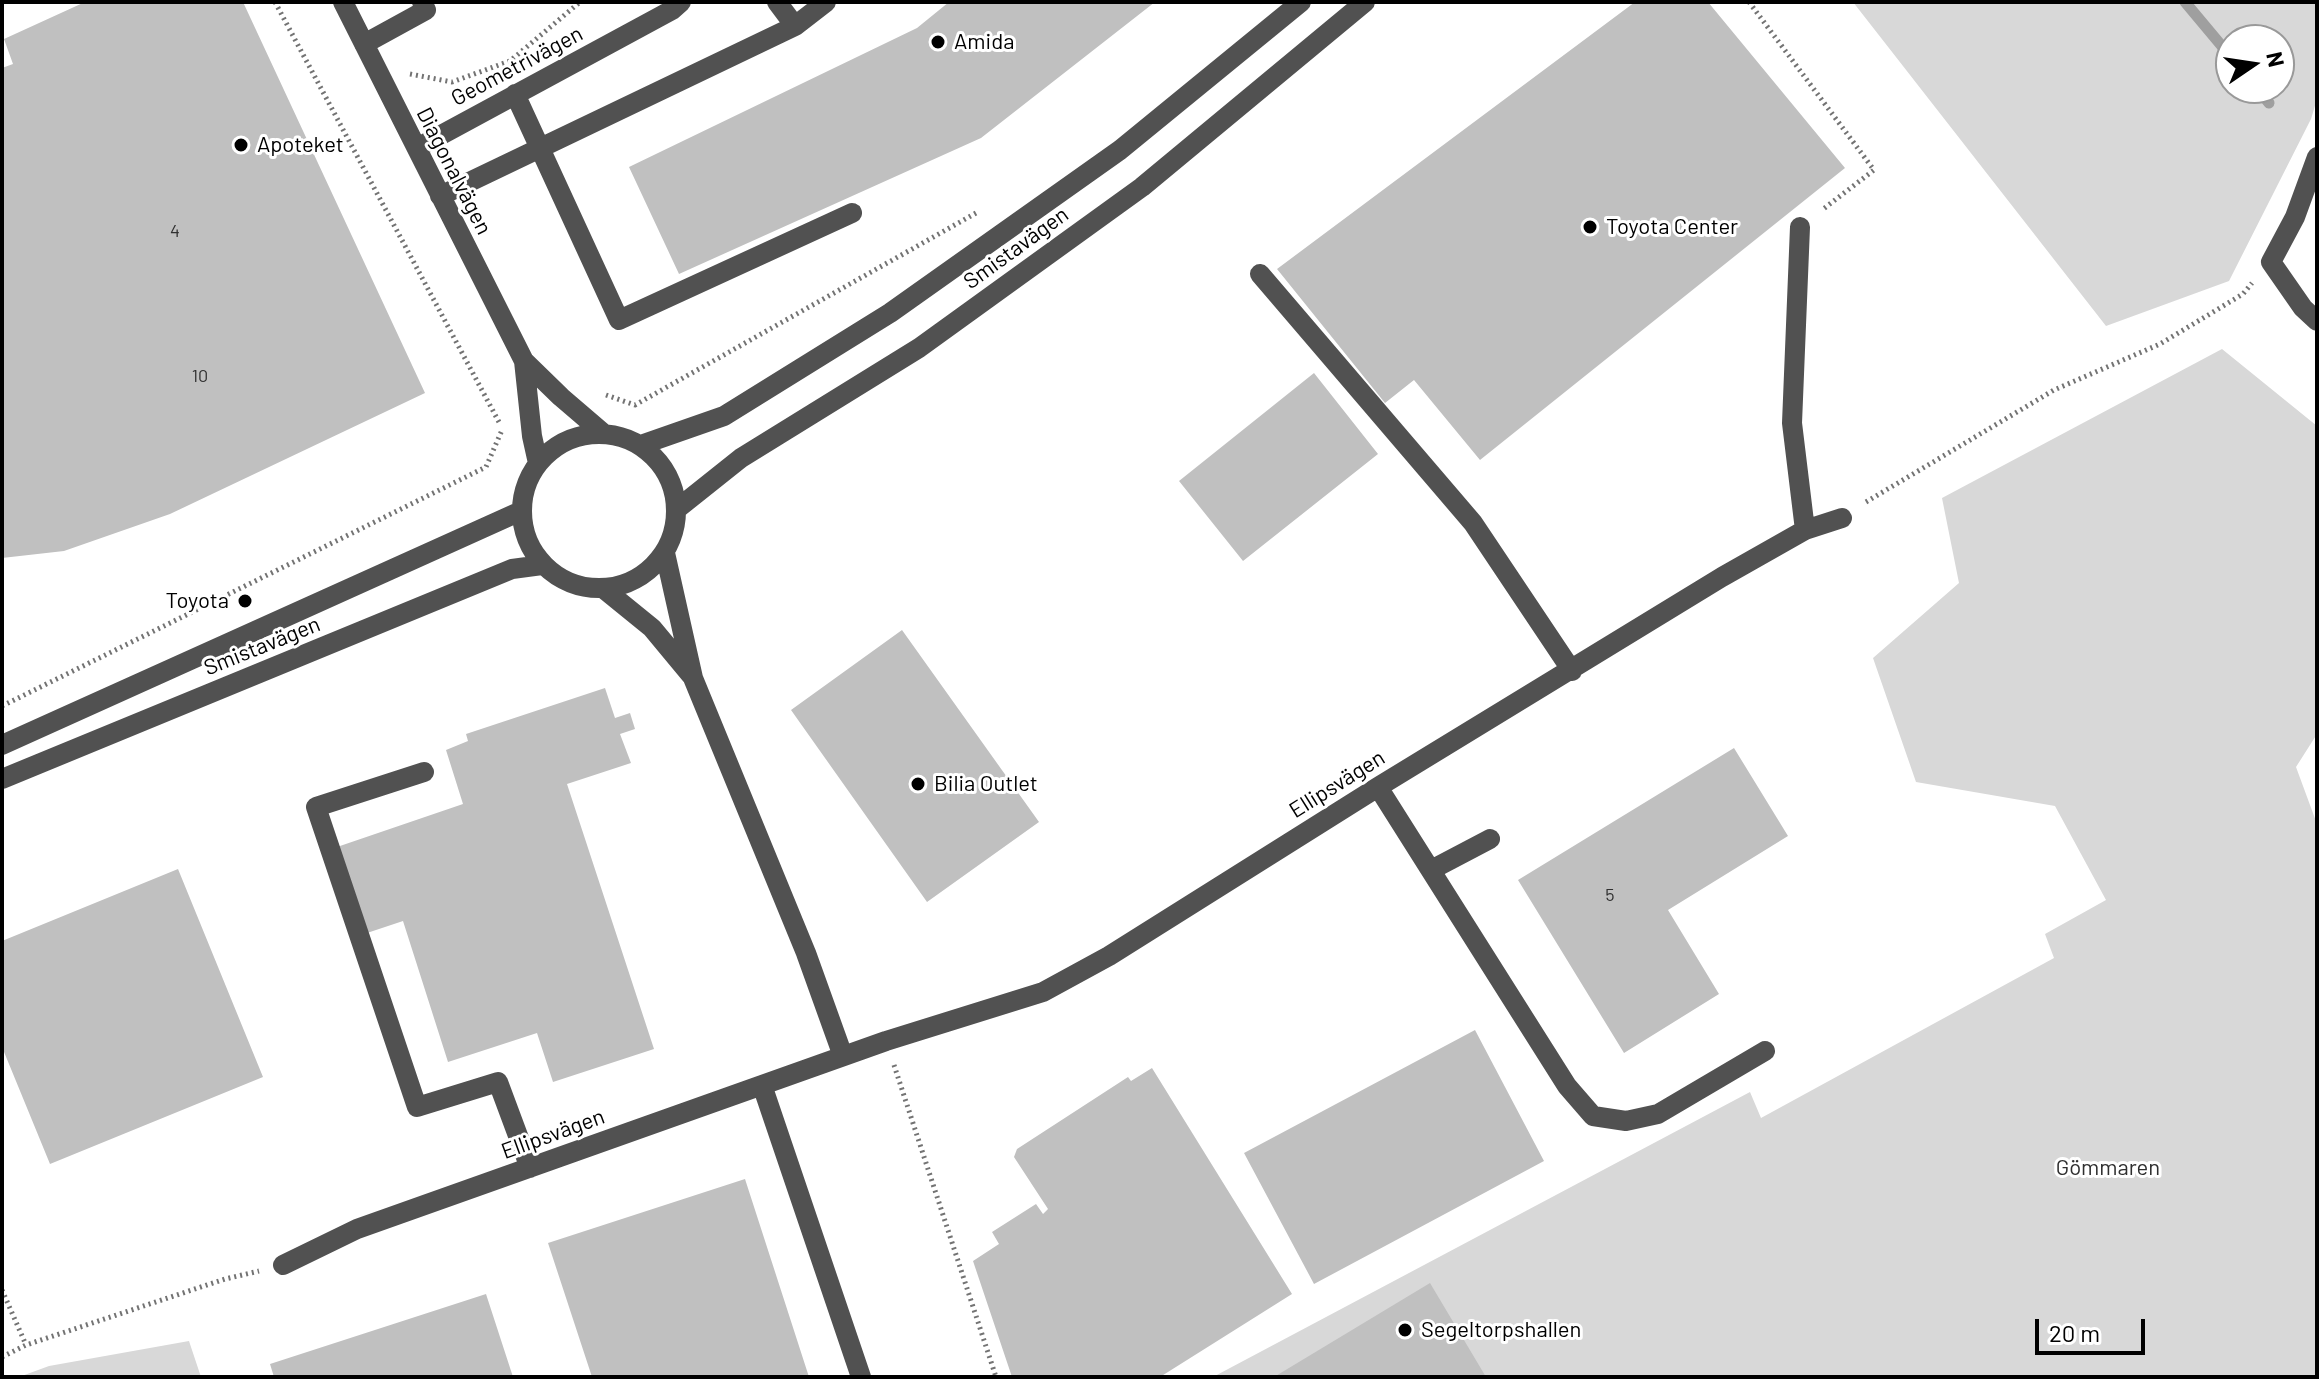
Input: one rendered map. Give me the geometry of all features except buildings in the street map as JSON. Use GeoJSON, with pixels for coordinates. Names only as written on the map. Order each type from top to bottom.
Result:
{"type":"FeatureCollection","features":[{"type":"Feature","properties":{"kind":"street","name":"Diagonalvägen"},"geometry":{"type":"LineString","coordinates":[[343,2],[524,361],[603,433]]}},
{"type":"Feature","properties":{"kind":"street"},"geometry":{"type":"LineString","coordinates":[[364,44],[426,10],[422,2]]}},
{"type":"Feature","properties":{"kind":"street","name":"Geometrivägen"},"geometry":{"type":"LineString","coordinates":[[417,148],[681,2]]}},
{"type":"Feature","properties":{"kind":"street"},"geometry":{"type":"LineString","coordinates":[[777,2],[795,26]]}},
{"type":"Feature","properties":{"kind":"street"},"geometry":{"type":"LineString","coordinates":[[440,196],[795,26],[826,2]]}},
{"type":"Feature","properties":{"kind":"street","name":"Smistavägen"},"geometry":{"type":"LineString","coordinates":[[641,445],[724,416],[890,313],[1120,150],[1301,2]]}},
{"type":"Feature","properties":{"kind":"street","name":"Smistavägen"},"geometry":{"type":"LineString","coordinates":[[677,509],[741,458],[919,348],[1142,187],[1365,2]]}},
{"type":"Feature","properties":{"kind":"street"},"geometry":{"type":"LineString","coordinates":[[515,94],[619,320],[852,213]]}},
{"type":"Feature","properties":{"kind":"street"},"geometry":{"type":"LineString","coordinates":[[2317,157],[2295,217],[2271,262],[2303,308],[2317,321]]}},
{"type":"Feature","properties":{"kind":"street"},"geometry":{"type":"LineString","coordinates":[[1800,227],[1792,423],[1805,530]]}},
{"type":"Feature","properties":{"kind":"street"},"geometry":{"type":"LineString","coordinates":[[1260,274],[1473,523],[1572,671]]}},
{"type":"Feature","properties":{"kind":"street","name":"Diagonalvägen"},"geometry":{"type":"LineString","coordinates":[[524,361],[538,463]]}},
{"type":"Feature","properties":{"kind":"street"},"geometry":{"type":"LineString","coordinates":[[603,433],[641,445],[662,465],[674,488],[677,509],[673,534],[665,553],[637,580],[604,589],[574,585],[542,565],[528,541],[521,511],[525,486],[538,463],[565,441],[603,433]]}},
{"type":"Feature","properties":{"kind":"street","name":"Smistavägen"},"geometry":{"type":"LineString","coordinates":[[2,745],[521,511]]}},
{"type":"Feature","properties":{"kind":"street","name":"Ellipsvägen"},"geometry":{"type":"LineString","coordinates":[[283,1265],[357,1229],[886,1041],[1043,992],[1109,956],[1722,577],[1805,530],[1842,518]]}},
{"type":"Feature","properties":{"kind":"street"},"geometry":{"type":"LineString","coordinates":[[665,553],[693,678],[806,953],[843,1056]]}},
{"type":"Feature","properties":{"kind":"street","name":"Smistavägen"},"geometry":{"type":"LineString","coordinates":[[2,779],[512,569],[542,565]]}},
{"type":"Feature","properties":{"kind":"street"},"geometry":{"type":"LineString","coordinates":[[604,589],[652,628],[693,678]]}},
{"type":"Feature","properties":{"kind":"street"},"geometry":{"type":"LineString","coordinates":[[424,772],[316,807],[417,1107],[498,1082],[530,1168]]}},
{"type":"Feature","properties":{"kind":"street"},"geometry":{"type":"LineString","coordinates":[[1378,787],[1567,1086],[1593,1116],[1626,1121],[1658,1114],[1765,1051]]}},
{"type":"Feature","properties":{"kind":"street"},"geometry":{"type":"LineString","coordinates":[[1431,870],[1490,839]]}},
{"type":"Feature","properties":{"kind":"street"},"geometry":{"type":"LineString","coordinates":[[762,1085],[861,1377]]}},
{"type":"Feature","properties":{"kind":"path"},"geometry":{"type":"LineString","coordinates":[[2,706],[486,467],[503,428],[275,2]]}},
{"type":"Feature","properties":{"kind":"path"},"geometry":{"type":"LineString","coordinates":[[385,88],[411,73],[452,82],[510,61],[580,2]]}},
{"type":"Feature","properties":{"kind":"path"},"geometry":{"type":"LineString","coordinates":[[1749,2],[1874,170],[1800,227]]}},
{"type":"Feature","properties":{"kind":"path"},"geometry":{"type":"LineString","coordinates":[[561,397],[580,386],[635,405],[979,212]]}},
{"type":"Feature","properties":{"kind":"path"},"geometry":{"type":"LineString","coordinates":[[1842,518],[1878,493],[2054,390],[2160,344],[2219,309],[2243,294],[2271,262]]}},
{"type":"Feature","properties":{"kind":"path"},"geometry":{"type":"LineString","coordinates":[[886,1041],[996,1377]]}},
{"type":"Feature","properties":{"kind":"path"},"geometry":{"type":"LineString","coordinates":[[2,1357],[26,1345],[225,1279],[283,1265]]}},
{"type":"Feature","properties":{"kind":"path"},"geometry":{"type":"LineString","coordinates":[[2,1290],[26,1345]]}},
{"type":"Feature","properties":{"kind":"green space"},"geometry":{"type":"Polygon","coordinates":[[[1853,2],[2317,2],[2317,99],[2311,119],[2229,281],[2106,326],[1853,2]]]}},
{"type":"Feature","properties":{"kind":"green space","name":"Gömmaren"},"geometry":{"type":"Polygon","coordinates":[[[2222,349],[2317,426],[2317,734],[2296,767],[2317,824],[2317,1377],[1213,1377],[1750,1092],[1761,1118],[2054,958],[2045,934],[2106,900],[2055,806],[1916,782],[1873,658],[1959,583],[1942,498],[2222,349]]]}},
{"type":"Feature","properties":{"kind":"green space"},"geometry":{"type":"Polygon","coordinates":[[[189,1341],[201,1377],[19,1377],[49,1366],[189,1341]]]}},
{"type":"Feature","properties":{"kind":"waterway"},"geometry":{"type":"LineString","coordinates":[[2185,2],[2215,38]]}},
{"type":"Feature","properties":{"kind":"place","name":"Amida"},"geometry":{"type":"Point","coordinates":[938,42]}},
{"type":"Feature","properties":{"kind":"place","name":"Apoteket"},"geometry":{"type":"Point","coordinates":[241,145]}},
{"type":"Feature","properties":{"kind":"place","name":"Toyota Center"},"geometry":{"type":"Point","coordinates":[1590,227]}},
{"type":"Feature","properties":{"kind":"place","name":"Toyota"},"geometry":{"type":"Point","coordinates":[245,601]}},
{"type":"Feature","properties":{"kind":"place","name":"Bilia Outlet"},"geometry":{"type":"Point","coordinates":[918,784]}},
{"type":"Feature","properties":{"kind":"place","name":"Segeltorpshallen"},"geometry":{"type":"Point","coordinates":[1405,1330]}}]}
